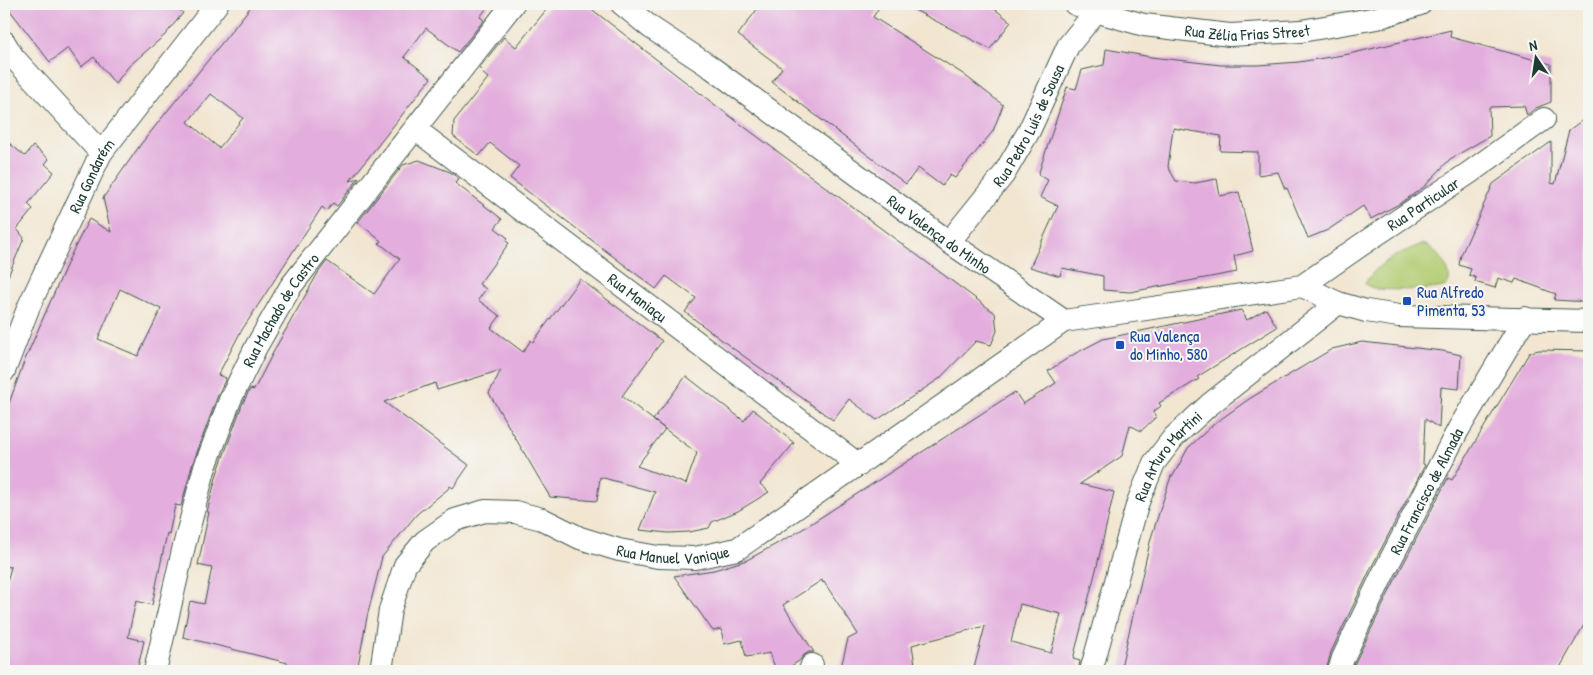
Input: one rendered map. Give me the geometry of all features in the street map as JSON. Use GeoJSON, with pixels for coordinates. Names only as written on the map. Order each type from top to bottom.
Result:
{"type":"FeatureCollection","features":[{"type":"Feature","properties":{"kind":"street","name":"Rua Gondarém"},"geometry":{"type":"LineString","coordinates":[[4,371],[29,306],[101,153],[217,4]]}},
{"type":"Feature","properties":{"kind":"street","name":"Rua Machado de Castro"},"geometry":{"type":"LineString","coordinates":[[155,671],[204,470],[230,400],[256,347],[291,286],[513,4]]}},
{"type":"Feature","properties":{"kind":"street","name":"Rua Valença do Minho"},"geometry":{"type":"LineString","coordinates":[[622,4],[650,27],[712,68],[948,242],[1064,321]]}},
{"type":"Feature","properties":{"kind":"street","name":"Rua Zélia Frias Street"},"geometry":{"type":"LineString","coordinates":[[1090,6],[1144,25],[1230,36],[1300,31],[1377,18],[1420,4]]}},
{"type":"Feature","properties":{"kind":"street","name":"Rua Pedro Luís de Sousa"},"geometry":{"type":"LineString","coordinates":[[948,242],[1004,174],[1029,131],[1068,46],[1090,6]]}},
{"type":"Feature","properties":{"kind":"street"},"geometry":{"type":"LineString","coordinates":[[7,56],[101,153]]}},
{"type":"Feature","properties":{"kind":"street","name":"Rua Particular"},"geometry":{"type":"LineString","coordinates":[[1302,286],[1469,173],[1544,119]]}},
{"type":"Feature","properties":{"kind":"street","name":"Rua Maniaçu"},"geometry":{"type":"LineString","coordinates":[[415,129],[860,465]]}},
{"type":"Feature","properties":{"kind":"street"},"geometry":{"type":"LineString","coordinates":[[1064,321],[1177,306],[1302,286],[1338,303],[1366,311],[1399,316],[1589,321]]}},
{"type":"Feature","properties":{"kind":"street","name":"Rua Arturo Martini"},"geometry":{"type":"LineString","coordinates":[[1091,671],[1138,502],[1154,463],[1174,436],[1209,405],[1338,303]]}},
{"type":"Feature","properties":{"kind":"street","name":"Rua Francisco de Almada"},"geometry":{"type":"LineString","coordinates":[[1339,671],[1343,658],[1392,557],[1458,430],[1525,318]]}},
{"type":"Feature","properties":{"kind":"street","name":"Rua Manuel Vanique"},"geometry":{"type":"LineString","coordinates":[[381,671],[390,610],[405,565],[425,541],[455,520],[485,510],[515,512],[542,519],[580,538],[619,550],[658,557],[695,558],[737,549],[1064,321]]}},
{"type":"Feature","properties":{"kind":"green space"},"geometry":{"type":"Polygon","coordinates":[[[1423,244],[1434,251],[1446,267],[1449,281],[1445,286],[1440,288],[1390,290],[1376,289],[1365,284],[1382,264],[1423,244]]]}},
{"type":"Feature","properties":{"kind":"building"},"geometry":{"type":"Polygon","coordinates":[[[5,4],[174,4],[183,13],[165,35],[129,66],[115,84],[94,57],[81,67],[68,48],[50,62],[5,4]]]}},
{"type":"Feature","properties":{"kind":"building"},"geometry":{"type":"Polygon","coordinates":[[[253,4],[490,4],[480,17],[484,20],[458,52],[426,28],[404,57],[431,78],[350,181],[359,178],[337,206],[333,203],[327,211],[322,207],[240,333],[218,375],[226,378],[192,466],[181,506],[175,505],[169,534],[167,533],[152,605],[136,601],[128,637],[144,641],[137,671],[4,671],[4,594],[11,567],[4,566],[4,417],[24,362],[69,259],[89,219],[111,232],[103,198],[141,144],[253,4]],[[211,94],[188,122],[219,148],[243,118],[211,94]],[[120,289],[98,339],[138,356],[161,309],[120,289]]]}},
{"type":"Feature","properties":{"kind":"building"},"geometry":{"type":"Polygon","coordinates":[[[551,4],[585,4],[723,111],[995,313],[997,331],[991,345],[976,341],[939,379],[877,420],[849,399],[833,420],[685,312],[696,298],[666,276],[656,289],[510,178],[519,166],[490,143],[479,156],[453,136],[454,121],[488,78],[479,68],[504,37],[516,47],[551,4]]]}},
{"type":"Feature","properties":{"kind":"building"},"geometry":{"type":"Polygon","coordinates":[[[761,4],[881,4],[873,17],[963,74],[1003,105],[993,131],[955,178],[950,175],[942,186],[918,168],[906,184],[772,82],[782,68],[738,35],[761,4]]]}},
{"type":"Feature","properties":{"kind":"building"},"geometry":{"type":"Polygon","coordinates":[[[903,4],[984,4],[996,10],[1011,22],[990,49],[903,4]]]}},
{"type":"Feature","properties":{"kind":"building"},"geometry":{"type":"Polygon","coordinates":[[[1451,30],[1450,37],[1551,64],[1551,102],[1536,108],[1527,115],[1524,106],[1489,107],[1490,136],[1450,159],[1425,186],[1401,203],[1371,219],[1363,206],[1328,230],[1308,238],[1287,188],[1285,189],[1278,172],[1258,175],[1258,152],[1220,151],[1221,136],[1173,128],[1168,167],[1176,181],[1195,183],[1217,179],[1220,196],[1239,192],[1253,251],[1234,256],[1237,272],[1130,292],[1103,290],[1103,276],[1062,268],[1060,276],[1030,267],[1058,206],[1040,197],[1048,180],[1038,175],[1067,87],[1076,89],[1082,70],[1104,65],[1106,49],[1151,57],[1221,65],[1258,65],[1299,62],[1349,54],[1451,30]]]}},
{"type":"Feature","properties":{"kind":"building"},"geometry":{"type":"Polygon","coordinates":[[[1589,115],[1589,302],[1554,300],[1556,294],[1516,279],[1514,283],[1498,278],[1495,288],[1475,282],[1476,278],[1469,275],[1471,269],[1459,265],[1461,255],[1493,184],[1551,142],[1551,183],[1555,184],[1569,130],[1589,115]]]}},
{"type":"Feature","properties":{"kind":"building"},"geometry":{"type":"Polygon","coordinates":[[[4,139],[25,156],[33,146],[49,159],[45,164],[54,172],[28,204],[33,209],[17,229],[24,238],[4,286],[4,139]]]}},
{"type":"Feature","properties":{"kind":"building"},"geometry":{"type":"Polygon","coordinates":[[[419,160],[450,172],[459,179],[455,183],[502,219],[495,228],[508,238],[506,241],[509,243],[479,284],[486,289],[478,300],[500,316],[491,328],[523,352],[531,340],[533,342],[580,279],[662,341],[622,396],[653,420],[686,376],[744,421],[753,409],[794,443],[760,484],[769,492],[738,511],[712,522],[709,528],[689,532],[668,533],[640,530],[655,492],[600,477],[597,501],[550,497],[489,393],[501,370],[437,390],[435,383],[384,402],[469,465],[453,488],[450,486],[417,514],[382,557],[367,617],[357,671],[286,671],[288,663],[183,637],[190,601],[204,604],[212,568],[198,565],[209,512],[207,512],[217,474],[242,405],[250,389],[254,390],[276,347],[318,273],[327,261],[374,294],[400,259],[379,243],[381,241],[358,222],[403,165],[419,160]],[[665,429],[637,466],[686,484],[697,453],[665,429]]]}},
{"type":"Feature","properties":{"kind":"building"},"geometry":{"type":"Polygon","coordinates":[[[1266,309],[1277,327],[1159,403],[1161,406],[1153,412],[1156,417],[1141,431],[1130,425],[1122,456],[1080,484],[1114,492],[1073,659],[1080,661],[1078,671],[988,671],[974,668],[985,626],[912,645],[916,671],[840,671],[848,639],[858,634],[822,580],[783,605],[814,652],[804,655],[799,661],[783,671],[776,671],[770,653],[746,657],[742,640],[724,644],[721,629],[713,631],[674,576],[714,570],[747,560],[798,532],[1015,392],[1023,404],[1056,383],[1048,371],[1103,339],[1241,310],[1247,320],[1266,309]],[[1020,604],[1011,642],[1051,653],[1061,614],[1020,604]]]}},
{"type":"Feature","properties":{"kind":"building"},"geometry":{"type":"Polygon","coordinates":[[[1362,342],[1443,351],[1461,355],[1459,389],[1441,387],[1439,428],[1425,419],[1423,464],[1425,465],[1371,568],[1331,652],[1326,671],[1120,671],[1151,538],[1171,476],[1173,476],[1188,448],[1214,424],[1249,399],[1332,349],[1362,342]]]}},
{"type":"Feature","properties":{"kind":"building"},"geometry":{"type":"Polygon","coordinates":[[[1539,350],[1589,351],[1589,616],[1558,671],[1353,671],[1355,663],[1395,580],[1448,478],[1452,480],[1530,352],[1539,350]]]}},
{"type":"Feature","properties":{"kind":"place","name":"Rua Alfredo Pimenta, 53"},"geometry":{"type":"Point","coordinates":[1407,301]}},
{"type":"Feature","properties":{"kind":"place","name":"Rua Valença do Minho, 580"},"geometry":{"type":"Point","coordinates":[1120,345]}}]}
